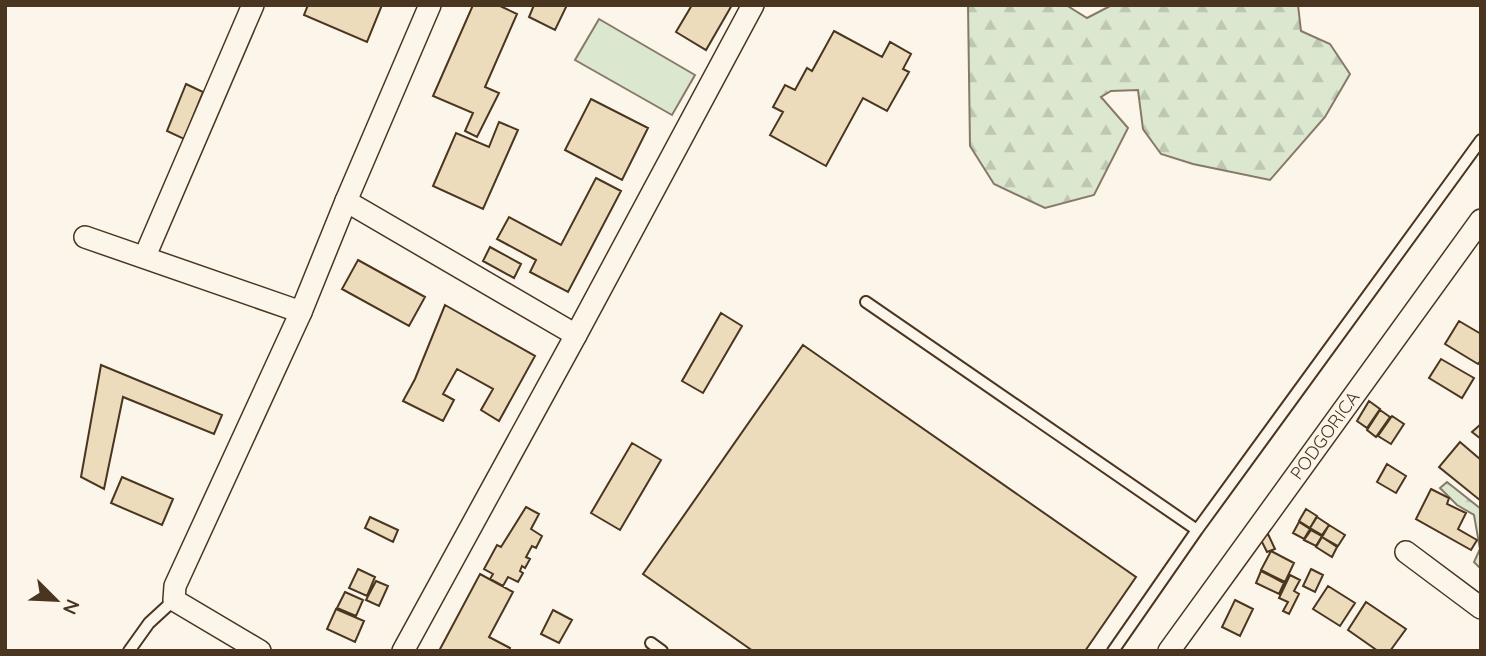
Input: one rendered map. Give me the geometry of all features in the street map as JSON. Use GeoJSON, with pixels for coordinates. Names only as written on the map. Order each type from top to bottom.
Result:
{"type":"FeatureCollection","features":[{"type":"Feature","properties":{"kind":"street"},"geometry":{"type":"LineString","coordinates":[[145,256],[253,5]]}},
{"type":"Feature","properties":{"kind":"street"},"geometry":{"type":"LineString","coordinates":[[260,651],[174,600],[175,586],[301,312],[430,5]]}},
{"type":"Feature","properties":{"kind":"street"},"geometry":{"type":"LineString","coordinates":[[403,651],[753,5]]}},
{"type":"Feature","properties":{"kind":"street"},"geometry":{"type":"LineString","coordinates":[[346,201],[576,335]]}},
{"type":"Feature","properties":{"kind":"street","name":"PODGORICA"},"geometry":{"type":"LineString","coordinates":[[1169,651],[1481,220]]}},
{"type":"Feature","properties":{"kind":"street"},"geometry":{"type":"LineString","coordinates":[[85,237],[301,312]]}},
{"type":"Feature","properties":{"kind":"street"},"geometry":{"type":"LineString","coordinates":[[1406,552],[1481,608]]}},
{"type":"Feature","properties":{"kind":"lane"},"geometry":{"type":"LineString","coordinates":[[1113,651],[1197,530],[1481,140]]}},
{"type":"Feature","properties":{"kind":"lane"},"geometry":{"type":"LineString","coordinates":[[866,302],[1197,530]]}},
{"type":"Feature","properties":{"kind":"lane"},"geometry":{"type":"LineString","coordinates":[[129,651],[149,623],[174,600]]}},
{"type":"Feature","properties":{"kind":"lane"},"geometry":{"type":"LineString","coordinates":[[651,643],[662,651]]}},
{"type":"Feature","properties":{"kind":"green space"},"geometry":{"type":"Polygon","coordinates":[[[968,5],[1066,5],[1087,18],[1112,5],[1298,5],[1301,31],[1330,44],[1350,74],[1325,117],[1270,180],[1193,164],[1161,154],[1143,129],[1138,90],[1111,91],[1101,97],[1128,128],[1094,195],[1045,208],[994,184],[970,146],[968,5]]]}},
{"type":"Feature","properties":{"kind":"green space"},"geometry":{"type":"Polygon","coordinates":[[[599,19],[695,75],[672,115],[575,60],[599,19]]]}},
{"type":"Feature","properties":{"kind":"green space"},"geometry":{"type":"Polygon","coordinates":[[[1447,482],[1481,509],[1481,569],[1474,562],[1480,549],[1474,515],[1457,505],[1440,488],[1447,482]]]}},
{"type":"Feature","properties":{"kind":"building"},"geometry":{"type":"Polygon","coordinates":[[[308,5],[382,5],[367,42],[304,15],[308,5]]]}},
{"type":"Feature","properties":{"kind":"building"},"geometry":{"type":"Polygon","coordinates":[[[473,5],[498,5],[517,14],[485,87],[499,93],[477,137],[465,131],[473,113],[433,96],[473,5]]]}},
{"type":"Feature","properties":{"kind":"building"},"geometry":{"type":"Polygon","coordinates":[[[534,5],[567,5],[555,30],[529,17],[534,5]]]}},
{"type":"Feature","properties":{"kind":"building"},"geometry":{"type":"Polygon","coordinates":[[[692,5],[732,5],[706,50],[676,32],[692,5]]]}},
{"type":"Feature","properties":{"kind":"building"},"geometry":{"type":"Polygon","coordinates":[[[834,31],[882,57],[890,42],[911,54],[903,69],[909,72],[887,111],[863,98],[826,166],[770,135],[783,112],[773,107],[785,85],[795,90],[807,68],[812,71],[834,31]]]}},
{"type":"Feature","properties":{"kind":"building"},"geometry":{"type":"Polygon","coordinates":[[[186,84],[203,92],[184,139],[167,131],[186,84]]]}},
{"type":"Feature","properties":{"kind":"building"},"geometry":{"type":"Polygon","coordinates":[[[591,99],[648,128],[622,180],[565,150],[591,99]]]}},
{"type":"Feature","properties":{"kind":"building"},"geometry":{"type":"Polygon","coordinates":[[[499,122],[518,130],[483,209],[433,186],[456,133],[489,147],[499,122]]]}},
{"type":"Feature","properties":{"kind":"building"},"geometry":{"type":"Polygon","coordinates":[[[596,178],[621,191],[568,292],[530,272],[536,260],[497,239],[509,217],[561,245],[596,178]]]}},
{"type":"Feature","properties":{"kind":"building"},"geometry":{"type":"Polygon","coordinates":[[[490,247],[521,264],[514,278],[483,261],[490,247]]]}},
{"type":"Feature","properties":{"kind":"building"},"geometry":{"type":"Polygon","coordinates":[[[358,260],[425,297],[409,326],[342,289],[358,260]]]}},
{"type":"Feature","properties":{"kind":"building"},"geometry":{"type":"Polygon","coordinates":[[[445,305],[535,356],[499,421],[481,410],[493,389],[457,369],[443,394],[454,400],[443,421],[403,401],[415,379],[445,305]]]}},
{"type":"Feature","properties":{"kind":"building"},"geometry":{"type":"Polygon","coordinates":[[[721,313],[742,326],[703,393],[682,381],[721,313]]]}},
{"type":"Feature","properties":{"kind":"building"},"geometry":{"type":"Polygon","coordinates":[[[1459,321],[1481,334],[1481,360],[1478,364],[1445,344],[1459,321]]]}},
{"type":"Feature","properties":{"kind":"building"},"geometry":{"type":"Polygon","coordinates":[[[803,345],[1136,577],[1085,651],[753,651],[643,574],[803,345]]]}},
{"type":"Feature","properties":{"kind":"building"},"geometry":{"type":"Polygon","coordinates":[[[1441,359],[1474,378],[1462,398],[1429,378],[1441,359]]]}},
{"type":"Feature","properties":{"kind":"building"},"geometry":{"type":"Polygon","coordinates":[[[101,365],[222,415],[214,434],[123,397],[104,489],[81,477],[101,365]]]}},
{"type":"Feature","properties":{"kind":"building"},"geometry":{"type":"Polygon","coordinates":[[[1369,401],[1380,409],[1367,428],[1357,421],[1369,401]]]}},
{"type":"Feature","properties":{"kind":"building"},"geometry":{"type":"Polygon","coordinates":[[[1380,410],[1390,417],[1376,437],[1367,430],[1380,410]]]}},
{"type":"Feature","properties":{"kind":"building"},"geometry":{"type":"Polygon","coordinates":[[[1392,416],[1404,424],[1391,444],[1378,436],[1392,416]]]}},
{"type":"Feature","properties":{"kind":"building"},"geometry":{"type":"Polygon","coordinates":[[[1481,424],[1481,439],[1472,432],[1481,424]]]}},
{"type":"Feature","properties":{"kind":"building"},"geometry":{"type":"Polygon","coordinates":[[[1460,442],[1481,460],[1481,501],[1439,467],[1460,442]]]}},
{"type":"Feature","properties":{"kind":"building"},"geometry":{"type":"Polygon","coordinates":[[[632,443],[661,460],[620,530],[591,513],[632,443]]]}},
{"type":"Feature","properties":{"kind":"building"},"geometry":{"type":"Polygon","coordinates":[[[1387,464],[1406,476],[1396,493],[1377,482],[1387,464]]]}},
{"type":"Feature","properties":{"kind":"building"},"geometry":{"type":"Polygon","coordinates":[[[122,477],[173,499],[162,525],[111,503],[122,477]]]}},
{"type":"Feature","properties":{"kind":"building"},"geometry":{"type":"Polygon","coordinates":[[[1431,489],[1449,498],[1447,504],[1466,513],[1458,529],[1477,540],[1471,550],[1416,519],[1431,489]]]}},
{"type":"Feature","properties":{"kind":"building"},"geometry":{"type":"Polygon","coordinates":[[[526,507],[539,514],[531,529],[542,536],[536,548],[532,546],[526,557],[530,559],[525,568],[522,566],[520,571],[523,573],[518,582],[508,577],[503,586],[490,579],[493,574],[484,569],[497,545],[501,547],[526,507]]]}},
{"type":"Feature","properties":{"kind":"building"},"geometry":{"type":"Polygon","coordinates":[[[1306,509],[1317,516],[1310,528],[1299,521],[1306,509]]]}},
{"type":"Feature","properties":{"kind":"building"},"geometry":{"type":"Polygon","coordinates":[[[370,517],[398,530],[393,542],[365,528],[370,517]]]}},
{"type":"Feature","properties":{"kind":"building"},"geometry":{"type":"Polygon","coordinates":[[[1317,517],[1329,525],[1322,535],[1310,528],[1317,517]]]}},
{"type":"Feature","properties":{"kind":"building"},"geometry":{"type":"Polygon","coordinates":[[[1299,522],[1310,529],[1304,539],[1293,533],[1299,522]]]}},
{"type":"Feature","properties":{"kind":"building"},"geometry":{"type":"Polygon","coordinates":[[[1329,525],[1345,535],[1338,546],[1322,537],[1329,525]]]}},
{"type":"Feature","properties":{"kind":"building"},"geometry":{"type":"Polygon","coordinates":[[[1311,530],[1322,536],[1316,546],[1304,540],[1311,530]]]}},
{"type":"Feature","properties":{"kind":"building"},"geometry":{"type":"Polygon","coordinates":[[[1268,534],[1275,549],[1267,552],[1260,538],[1268,534]]]}},
{"type":"Feature","properties":{"kind":"building"},"geometry":{"type":"Polygon","coordinates":[[[1322,537],[1337,547],[1332,557],[1316,547],[1322,537]]]}},
{"type":"Feature","properties":{"kind":"building"},"geometry":{"type":"Polygon","coordinates":[[[1271,551],[1294,563],[1285,582],[1261,570],[1271,551]]]}},
{"type":"Feature","properties":{"kind":"building"},"geometry":{"type":"Polygon","coordinates":[[[358,569],[375,577],[367,596],[349,588],[358,569]]]}},
{"type":"Feature","properties":{"kind":"building"},"geometry":{"type":"Polygon","coordinates":[[[1311,569],[1323,575],[1315,592],[1303,586],[1311,569]]]}},
{"type":"Feature","properties":{"kind":"building"},"geometry":{"type":"Polygon","coordinates":[[[1261,571],[1284,583],[1279,594],[1256,583],[1261,571]]]}},
{"type":"Feature","properties":{"kind":"building"},"geometry":{"type":"Polygon","coordinates":[[[480,574],[513,592],[489,637],[510,648],[509,651],[439,651],[480,574]]]}},
{"type":"Feature","properties":{"kind":"building"},"geometry":{"type":"Polygon","coordinates":[[[1290,575],[1300,580],[1294,591],[1299,594],[1289,614],[1283,611],[1288,602],[1279,598],[1290,575]]]}},
{"type":"Feature","properties":{"kind":"building"},"geometry":{"type":"Polygon","coordinates":[[[376,581],[388,586],[379,606],[366,600],[376,581]]]}},
{"type":"Feature","properties":{"kind":"building"},"geometry":{"type":"Polygon","coordinates":[[[1328,586],[1355,603],[1340,626],[1313,609],[1328,586]]]}},
{"type":"Feature","properties":{"kind":"building"},"geometry":{"type":"Polygon","coordinates":[[[345,592],[363,600],[356,616],[337,608],[345,592]]]}},
{"type":"Feature","properties":{"kind":"building"},"geometry":{"type":"Polygon","coordinates":[[[1235,600],[1253,609],[1240,636],[1222,627],[1235,600]]]}},
{"type":"Feature","properties":{"kind":"building"},"geometry":{"type":"Polygon","coordinates":[[[1366,602],[1406,629],[1390,651],[1378,651],[1348,630],[1366,602]]]}},
{"type":"Feature","properties":{"kind":"building"},"geometry":{"type":"Polygon","coordinates":[[[336,609],[364,621],[355,642],[327,629],[336,609]]]}},
{"type":"Feature","properties":{"kind":"building"},"geometry":{"type":"Polygon","coordinates":[[[553,610],[572,620],[559,643],[541,634],[553,610]]]}}]}
